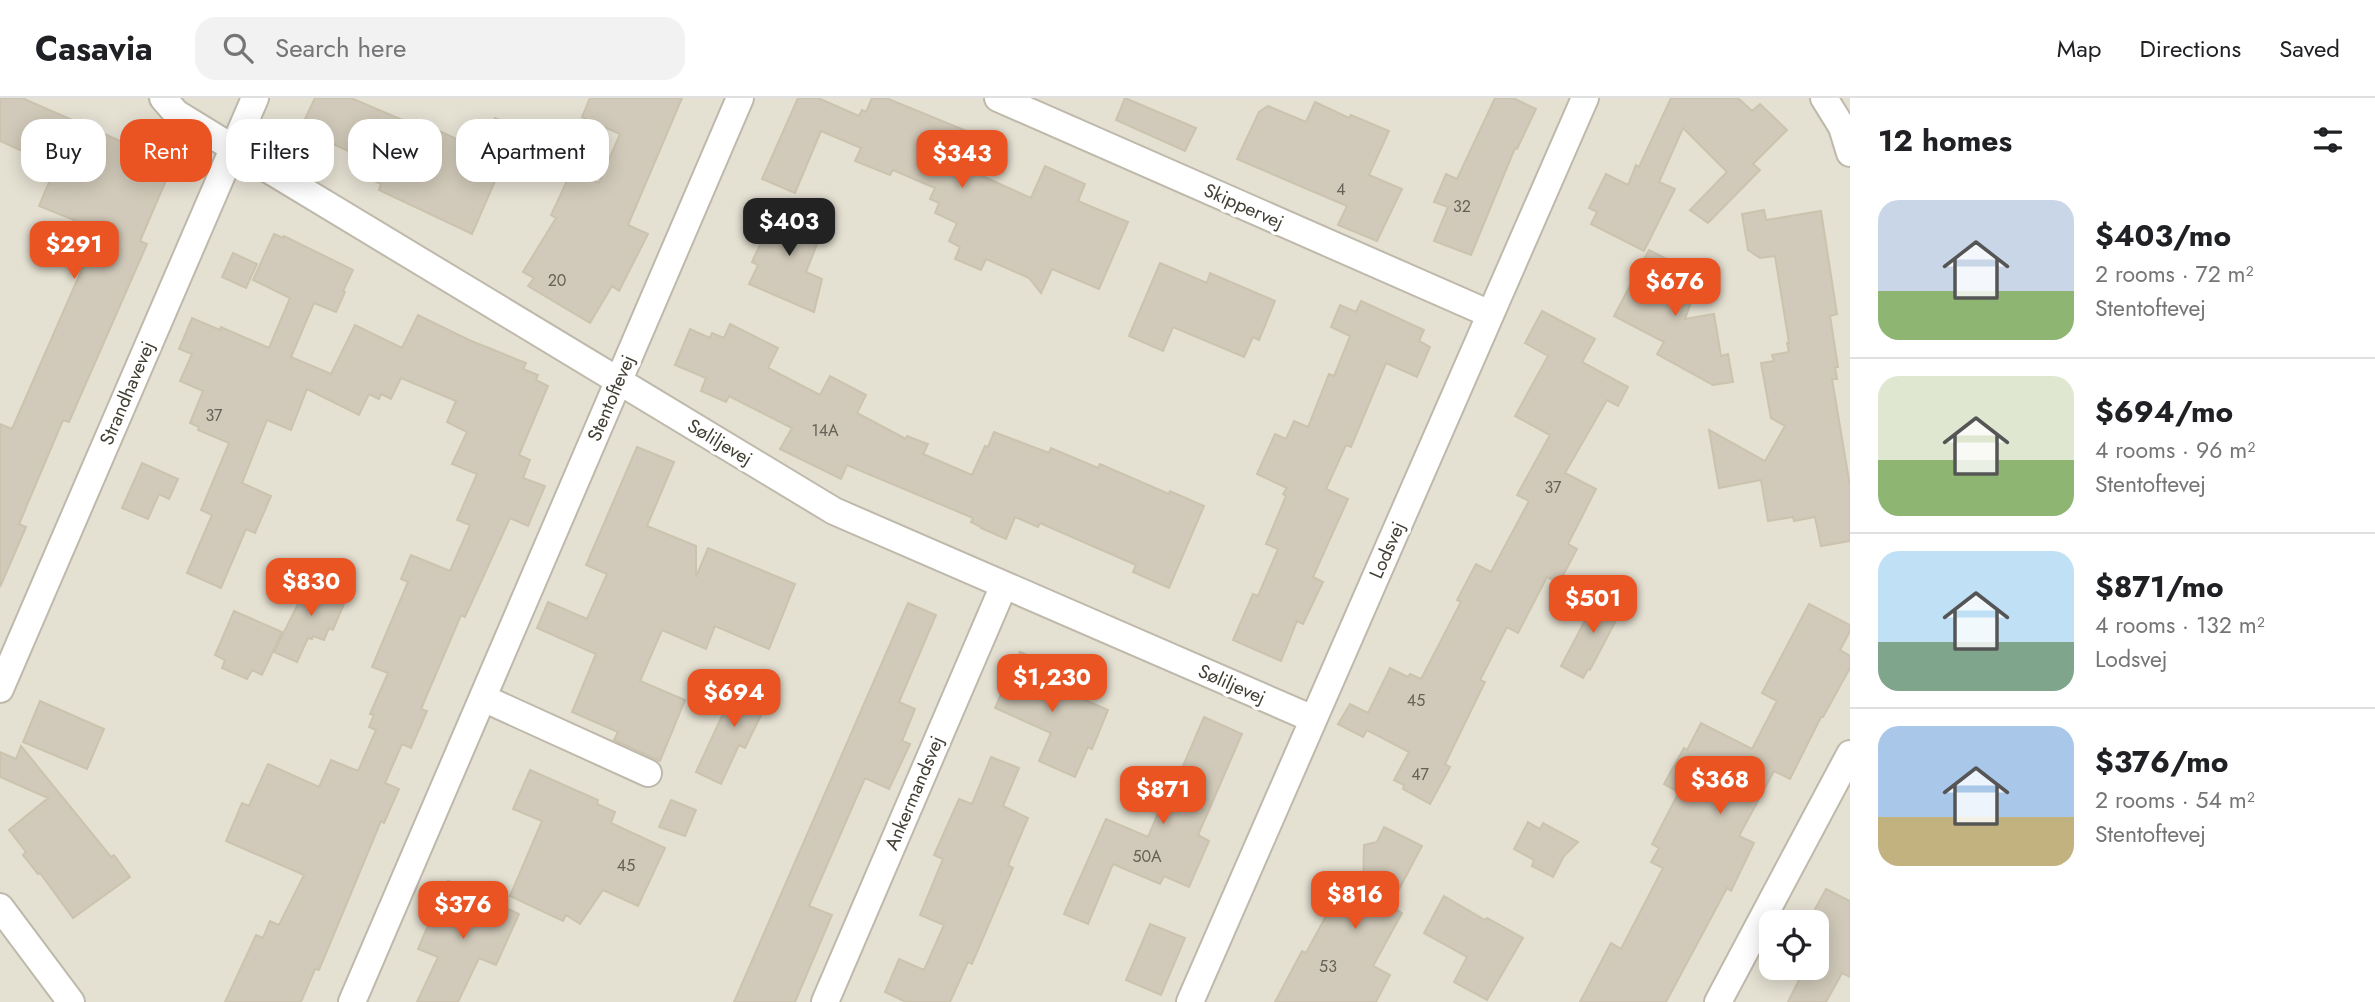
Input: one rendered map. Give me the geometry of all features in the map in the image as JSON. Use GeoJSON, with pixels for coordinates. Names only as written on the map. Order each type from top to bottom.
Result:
{"type":"FeatureCollection","features":[{"type":"Feature","properties":{"kind":"street","name":"Søliljevej"},"geometry":{"type":"LineString","coordinates":[[163,98],[176,113],[226,144]]}},
{"type":"Feature","properties":{"kind":"street","name":"Strandhavevej"},"geometry":{"type":"LineString","coordinates":[[245,119],[254,98]]}},
{"type":"Feature","properties":{"kind":"street","name":"Stentoftevej"},"geometry":{"type":"LineString","coordinates":[[352,1002],[740,98]]}},
{"type":"Feature","properties":{"kind":"street","name":"Skippervej"},"geometry":{"type":"LineString","coordinates":[[998,98],[1490,314]]}},
{"type":"Feature","properties":{"kind":"street","name":"Lodsvej"},"geometry":{"type":"LineString","coordinates":[[1190,1002],[1584,98]]}},
{"type":"Feature","properties":{"kind":"street"},"geometry":{"type":"LineString","coordinates":[[1824,98],[1842,127],[1850,153]]}},
{"type":"Feature","properties":{"kind":"street","name":"Strandhavevej"},"geometry":{"type":"LineString","coordinates":[[0,688],[226,164]]}},
{"type":"Feature","properties":{"kind":"street","name":"Søliljevej"},"geometry":{"type":"LineString","coordinates":[[289,182],[834,511],[1313,719]]}},
{"type":"Feature","properties":{"kind":"street","name":"Ankermandsvej"},"geometry":{"type":"LineString","coordinates":[[825,1002],[1004,585]]}},
{"type":"Feature","properties":{"kind":"street"},"geometry":{"type":"LineString","coordinates":[[483,698],[649,773]]}},
{"type":"Feature","properties":{"kind":"street"},"geometry":{"type":"LineString","coordinates":[[1718,1002],[1850,754]]}},
{"type":"Feature","properties":{"kind":"street"},"geometry":{"type":"LineString","coordinates":[[0,907],[71,1002]]}},
{"type":"Feature","properties":{"kind":"shaded area"},"geometry":{"type":"Polygon","coordinates":[[[0,98],[1850,98],[1850,1002],[0,1002],[0,98]]]}},
{"type":"Feature","properties":{"kind":"building"},"geometry":{"type":"Polygon","coordinates":[[[0,98],[22,98],[70,119],[21,119],[21,150],[0,141],[0,98]]]}},
{"type":"Feature","properties":{"kind":"building"},"geometry":{"type":"Polygon","coordinates":[[[315,98],[351,98],[400,119],[348,119],[348,151],[334,144],[334,119],[305,119],[315,98]]]}},
{"type":"Feature","properties":{"kind":"building"},"geometry":{"type":"Polygon","coordinates":[[[590,98],[682,98],[628,225],[648,234],[619,291],[612,286],[590,323],[528,286],[534,278],[523,272],[556,218],[551,215],[566,182],[609,182],[609,160],[620,134],[609,129],[609,119],[582,117],[590,98]]]}},
{"type":"Feature","properties":{"kind":"building"},"geometry":{"type":"Polygon","coordinates":[[[798,98],[818,98],[859,116],[862,110],[866,112],[872,98],[886,98],[974,134],[960,166],[1031,198],[1045,166],[1085,184],[1078,201],[1128,222],[1099,289],[1052,269],[1041,293],[1029,278],[986,259],[981,270],[955,259],[960,247],[949,241],[957,223],[935,213],[939,203],[930,199],[935,188],[893,170],[890,175],[855,161],[861,148],[821,131],[795,193],[762,179],[798,98]]]}},
{"type":"Feature","properties":{"kind":"building"},"geometry":{"type":"Polygon","coordinates":[[[1125,98],[1196,128],[1185,151],[1116,120],[1125,98]]]}},
{"type":"Feature","properties":{"kind":"building"},"geometry":{"type":"Polygon","coordinates":[[[1495,98],[1513,98],[1536,109],[1517,149],[1515,148],[1471,255],[1434,241],[1448,207],[1434,202],[1446,174],[1457,179],[1495,98]]]}},
{"type":"Feature","properties":{"kind":"building"},"geometry":{"type":"Polygon","coordinates":[[[1671,98],[1738,98],[1752,111],[1760,104],[1787,130],[1753,164],[1760,170],[1708,223],[1690,210],[1727,172],[1683,128],[1659,182],[1675,189],[1644,251],[1591,224],[1597,212],[1589,208],[1606,174],[1628,185],[1671,98]]]}},
{"type":"Feature","properties":{"kind":"building"},"geometry":{"type":"Polygon","coordinates":[[[1315,102],[1349,118],[1351,115],[1389,131],[1369,175],[1402,189],[1377,241],[1338,225],[1347,206],[1237,159],[1259,112],[1268,106],[1306,122],[1315,102]]]}},
{"type":"Feature","properties":{"kind":"building"},"geometry":{"type":"Polygon","coordinates":[[[442,132],[456,139],[456,182],[495,182],[472,234],[379,190],[381,184],[376,182],[442,182],[442,132]]]}},
{"type":"Feature","properties":{"kind":"building"},"geometry":{"type":"Polygon","coordinates":[[[106,135],[120,141],[120,182],[165,182],[140,241],[147,244],[69,422],[63,420],[19,524],[26,527],[0,587],[0,424],[12,429],[99,230],[39,206],[49,182],[106,182],[106,135]]]}},
{"type":"Feature","properties":{"kind":"building"},"geometry":{"type":"Polygon","coordinates":[[[779,204],[825,224],[806,272],[822,279],[814,312],[749,284],[758,265],[752,262],[779,204]]]}},
{"type":"Feature","properties":{"kind":"building"},"geometry":{"type":"Polygon","coordinates":[[[1764,210],[1766,220],[1821,211],[1837,314],[1830,316],[1838,367],[1835,367],[1837,379],[1832,379],[1850,486],[1850,541],[1821,546],[1815,517],[1794,521],[1793,517],[1768,521],[1761,480],[1719,488],[1709,430],[1765,461],[1785,426],[1771,418],[1761,363],[1774,361],[1772,355],[1789,352],[1775,256],[1760,258],[1748,250],[1742,214],[1764,210]]]}},
{"type":"Feature","properties":{"kind":"building"},"geometry":{"type":"Polygon","coordinates":[[[274,234],[283,238],[284,236],[353,270],[336,312],[314,303],[291,357],[331,374],[355,325],[402,348],[418,315],[469,340],[526,363],[523,369],[538,375],[536,380],[548,386],[519,455],[530,460],[523,478],[545,486],[528,526],[510,518],[465,617],[461,615],[421,709],[427,711],[411,748],[402,744],[385,783],[399,789],[384,823],[381,821],[319,970],[315,969],[301,1002],[225,1002],[256,935],[263,938],[270,921],[279,925],[304,875],[226,841],[242,803],[249,806],[268,764],[319,787],[331,760],[358,771],[376,730],[369,727],[374,715],[370,714],[388,673],[372,667],[408,582],[401,579],[411,555],[450,571],[470,525],[457,520],[477,474],[452,464],[467,432],[447,422],[456,401],[401,378],[391,399],[381,394],[379,399],[369,394],[359,415],[307,389],[291,430],[267,420],[242,483],[271,496],[255,533],[246,529],[221,588],[187,573],[212,515],[201,510],[229,443],[198,430],[199,427],[190,423],[203,391],[180,381],[192,354],[179,349],[192,318],[220,330],[221,327],[269,348],[290,298],[253,280],[274,234]]]}},
{"type":"Feature","properties":{"kind":"building"},"geometry":{"type":"Polygon","coordinates":[[[1649,250],[1682,267],[1705,263],[1685,319],[1714,314],[1721,356],[1728,354],[1733,382],[1713,385],[1657,354],[1664,342],[1614,316],[1649,250]]]}},
{"type":"Feature","properties":{"kind":"building"},"geometry":{"type":"Polygon","coordinates":[[[233,253],[257,264],[246,288],[222,277],[233,253]]]}},
{"type":"Feature","properties":{"kind":"building"},"geometry":{"type":"Polygon","coordinates":[[[1160,263],[1207,283],[1210,273],[1275,301],[1259,340],[1253,337],[1244,357],[1173,327],[1163,351],[1129,336],[1160,263]]]}},
{"type":"Feature","properties":{"kind":"building"},"geometry":{"type":"Polygon","coordinates":[[[1361,301],[1424,330],[1419,341],[1430,347],[1417,377],[1386,363],[1351,447],[1346,445],[1326,489],[1348,499],[1313,577],[1323,582],[1303,624],[1297,621],[1281,661],[1233,640],[1253,594],[1258,596],[1278,549],[1266,544],[1286,496],[1283,494],[1287,488],[1257,474],[1275,434],[1286,439],[1294,421],[1308,427],[1329,374],[1334,376],[1350,336],[1331,327],[1340,305],[1356,312],[1361,301]]]}},
{"type":"Feature","properties":{"kind":"building"},"geometry":{"type":"Polygon","coordinates":[[[1542,311],[1595,339],[1582,362],[1628,387],[1618,406],[1607,400],[1565,473],[1596,489],[1568,544],[1577,549],[1559,583],[1547,577],[1518,633],[1507,627],[1480,680],[1485,682],[1445,764],[1450,767],[1430,804],[1403,789],[1404,785],[1394,780],[1409,752],[1367,730],[1363,737],[1338,724],[1350,704],[1368,713],[1390,668],[1408,677],[1410,674],[1421,679],[1461,602],[1457,600],[1476,564],[1491,572],[1529,501],[1517,495],[1550,435],[1515,416],[1548,356],[1525,343],[1542,311]]]}},
{"type":"Feature","properties":{"kind":"building"},"geometry":{"type":"Polygon","coordinates":[[[730,324],[778,348],[768,368],[820,395],[830,376],[866,395],[857,413],[906,439],[907,436],[928,444],[923,454],[972,475],[994,432],[1049,453],[1051,448],[1098,468],[1100,464],[1204,506],[1169,588],[1133,572],[1136,565],[1040,523],[1038,527],[1015,517],[1006,539],[971,522],[973,518],[847,465],[841,479],[780,449],[792,428],[729,396],[726,402],[701,391],[706,378],[675,365],[690,329],[710,338],[712,333],[724,338],[730,324]]]}},
{"type":"Feature","properties":{"kind":"building"},"geometry":{"type":"Polygon","coordinates":[[[637,447],[674,462],[647,526],[696,546],[696,577],[708,548],[795,584],[769,649],[715,626],[706,649],[662,630],[640,681],[685,700],[660,761],[614,740],[618,732],[572,712],[596,654],[537,628],[548,602],[587,619],[607,574],[586,565],[637,447]]]}},
{"type":"Feature","properties":{"kind":"building"},"geometry":{"type":"Polygon","coordinates":[[[142,463],[178,479],[169,499],[159,494],[148,519],[122,508],[142,463]]]}},
{"type":"Feature","properties":{"kind":"building"},"geometry":{"type":"Polygon","coordinates":[[[311,578],[348,594],[333,630],[329,628],[324,640],[313,636],[312,639],[308,638],[297,662],[274,652],[311,578]]]}},
{"type":"Feature","properties":{"kind":"building"},"geometry":{"type":"Polygon","coordinates":[[[1600,592],[1624,605],[1590,670],[1588,669],[1583,678],[1561,666],[1600,592]]]}},
{"type":"Feature","properties":{"kind":"building"},"geometry":{"type":"Polygon","coordinates":[[[908,603],[936,615],[899,702],[915,709],[902,741],[910,744],[889,789],[865,778],[809,906],[832,915],[795,1002],[734,1002],[908,603]]]}},
{"type":"Feature","properties":{"kind":"building"},"geometry":{"type":"Polygon","coordinates":[[[1809,604],[1850,625],[1850,631],[1840,650],[1850,656],[1850,668],[1821,717],[1790,779],[1774,771],[1739,836],[1754,843],[1731,891],[1727,888],[1666,1002],[1580,1002],[1611,943],[1621,949],[1663,868],[1651,862],[1659,848],[1652,844],[1679,792],[1664,784],[1684,748],[1687,750],[1701,723],[1752,749],[1777,701],[1762,693],[1809,604]]]}},
{"type":"Feature","properties":{"kind":"building"},"geometry":{"type":"Polygon","coordinates":[[[234,611],[282,632],[262,675],[252,670],[247,679],[222,668],[225,660],[215,655],[234,611]]]}},
{"type":"Feature","properties":{"kind":"building"},"geometry":{"type":"Polygon","coordinates":[[[1020,652],[1053,666],[1046,683],[1108,710],[1092,749],[1088,747],[1075,777],[1039,761],[1051,733],[995,708],[1020,652]]]}},
{"type":"Feature","properties":{"kind":"building"},"geometry":{"type":"Polygon","coordinates":[[[740,677],[772,693],[745,748],[739,745],[721,784],[696,772],[740,677]]]}},
{"type":"Feature","properties":{"kind":"building"},"geometry":{"type":"Polygon","coordinates":[[[40,701],[104,729],[87,769],[23,742],[40,701]]]}},
{"type":"Feature","properties":{"kind":"building"},"geometry":{"type":"Polygon","coordinates":[[[1204,717],[1242,734],[1198,835],[1209,841],[1189,887],[1164,876],[1160,884],[1113,864],[1088,924],[1064,914],[1106,819],[1148,837],[1173,779],[1177,780],[1204,717]]]}},
{"type":"Feature","properties":{"kind":"building"},"geometry":{"type":"Polygon","coordinates":[[[21,746],[130,877],[73,918],[40,873],[38,874],[23,855],[26,852],[9,830],[48,798],[0,777],[0,752],[16,759],[21,746]]]}},
{"type":"Feature","properties":{"kind":"building"},"geometry":{"type":"Polygon","coordinates":[[[991,757],[1019,768],[1003,806],[1028,818],[1008,865],[1013,868],[972,964],[968,962],[950,1002],[906,1002],[885,992],[899,959],[924,970],[944,925],[920,915],[943,859],[934,855],[959,799],[972,804],[991,757]]]}},
{"type":"Feature","properties":{"kind":"building"},"geometry":{"type":"Polygon","coordinates":[[[530,770],[598,800],[597,804],[615,812],[611,823],[665,848],[638,906],[603,890],[580,924],[566,915],[563,921],[510,896],[542,821],[513,809],[530,770]]]}},
{"type":"Feature","properties":{"kind":"building"},"geometry":{"type":"Polygon","coordinates":[[[671,800],[696,810],[685,836],[659,827],[671,800]]]}},
{"type":"Feature","properties":{"kind":"building"},"geometry":{"type":"Polygon","coordinates":[[[1528,822],[1540,829],[1543,823],[1578,842],[1564,856],[1553,877],[1532,866],[1534,860],[1514,849],[1528,822]]]}},
{"type":"Feature","properties":{"kind":"building"},"geometry":{"type":"Polygon","coordinates":[[[1384,827],[1422,846],[1390,906],[1402,913],[1373,966],[1390,975],[1376,1002],[1275,1002],[1302,951],[1306,953],[1345,881],[1363,892],[1364,845],[1377,842],[1384,827]]]}},
{"type":"Feature","properties":{"kind":"building"},"geometry":{"type":"Polygon","coordinates":[[[448,881],[519,914],[496,965],[479,958],[458,1002],[417,1002],[438,957],[418,949],[430,921],[434,922],[448,881]]]}},
{"type":"Feature","properties":{"kind":"building"},"geometry":{"type":"Polygon","coordinates":[[[1826,889],[1850,901],[1850,977],[1842,973],[1826,1002],[1788,1002],[1799,980],[1829,980],[1829,910],[1815,910],[1826,889]]]}},
{"type":"Feature","properties":{"kind":"building"},"geometry":{"type":"Polygon","coordinates":[[[1444,896],[1523,938],[1487,1000],[1454,982],[1467,957],[1424,933],[1444,896]]]}},
{"type":"Feature","properties":{"kind":"building"},"geometry":{"type":"Polygon","coordinates":[[[1150,924],[1185,938],[1161,995],[1126,980],[1150,924]]]}}]}
